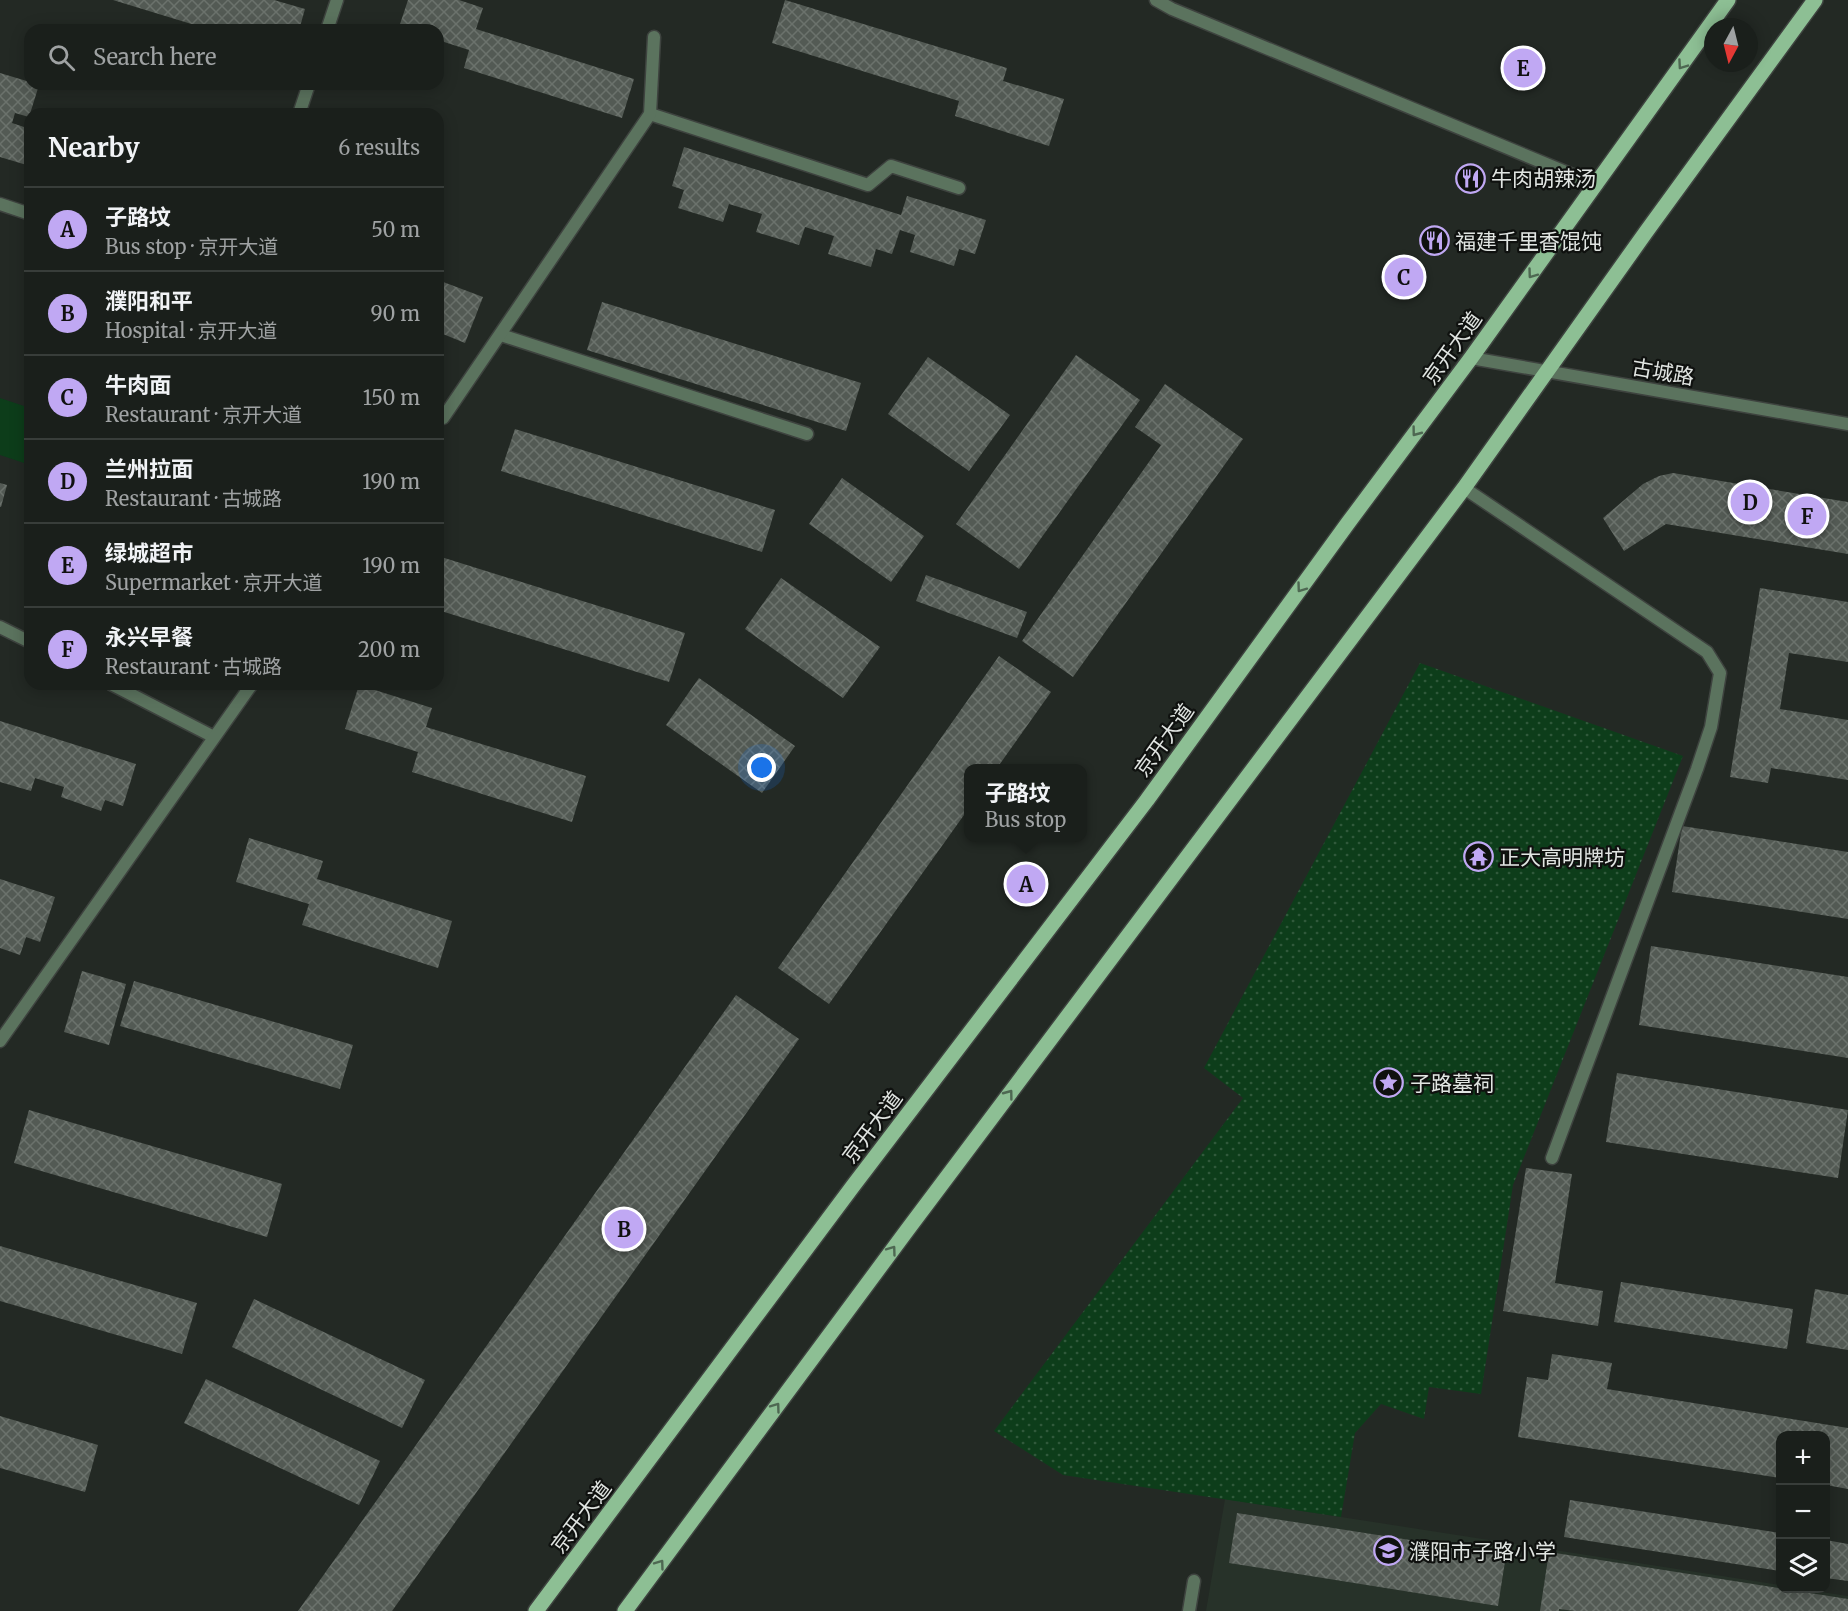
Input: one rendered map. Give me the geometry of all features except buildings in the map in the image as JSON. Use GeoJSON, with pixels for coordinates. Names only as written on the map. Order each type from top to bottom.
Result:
{"type":"FeatureCollection","features":[{"type":"Feature","properties":{"kind":"main road","name":"京开大道"},"geometry":{"type":"LineString","coordinates":[[536,1611],[839,1205],[1147,800],[1597,185],[1728,0]]}},
{"type":"Feature","properties":{"kind":"main road"},"geometry":{"type":"LineString","coordinates":[[625,1611],[915,1219],[1464,488],[1815,0]]}},
{"type":"Feature","properties":{"kind":"street"},"geometry":{"type":"LineString","coordinates":[[329,24],[337,0]]}},
{"type":"Feature","properties":{"kind":"street"},"geometry":{"type":"LineString","coordinates":[[1156,0],[1172,9],[1597,185]]}},
{"type":"Feature","properties":{"kind":"street"},"geometry":{"type":"LineString","coordinates":[[444,413],[501,335],[650,114],[654,37]]}},
{"type":"Feature","properties":{"kind":"street"},"geometry":{"type":"LineString","coordinates":[[301,108],[307,90]]}},
{"type":"Feature","properties":{"kind":"street"},"geometry":{"type":"LineString","coordinates":[[650,114],[868,185],[891,166],[959,188]]}},
{"type":"Feature","properties":{"kind":"street"},"geometry":{"type":"LineString","coordinates":[[0,204],[24,212]]}},
{"type":"Feature","properties":{"kind":"street"},"geometry":{"type":"LineString","coordinates":[[501,335],[807,434]]}},
{"type":"Feature","properties":{"kind":"street","name":"古城路"},"geometry":{"type":"LineString","coordinates":[[1471,358],[1848,424]]}},
{"type":"Feature","properties":{"kind":"street"},"geometry":{"type":"LineString","coordinates":[[1464,488],[1707,652],[1720,673],[1711,727],[1697,768],[1552,1158]]}},
{"type":"Feature","properties":{"kind":"street"},"geometry":{"type":"LineString","coordinates":[[0,627],[24,639]]}},
{"type":"Feature","properties":{"kind":"street"},"geometry":{"type":"LineString","coordinates":[[123,690],[214,737]]}},
{"type":"Feature","properties":{"kind":"street"},"geometry":{"type":"LineString","coordinates":[[0,1041],[248,690]]}},
{"type":"Feature","properties":{"kind":"street"},"geometry":{"type":"LineString","coordinates":[[1189,1611],[1194,1581]]}},
{"type":"Feature","properties":{"kind":"shaded area","name":"濮阳市子路小学"},"geometry":{"type":"Polygon","coordinates":[[[1225,1499],[1776,1584],[1776,1593],[1828,1593],[1848,1596],[1848,1611],[1206,1611],[1225,1499]]]}},
{"type":"Feature","properties":{"kind":"green space"},"geometry":{"type":"Polygon","coordinates":[[[0,398],[24,406],[24,463],[0,455],[0,398]]]}},
{"type":"Feature","properties":{"kind":"green space","name":"子路墓祠"},"geometry":{"type":"Polygon","coordinates":[[[1420,663],[1683,756],[1513,1185],[1481,1394],[1429,1387],[1424,1419],[1381,1404],[1355,1433],[1341,1517],[1063,1475],[994,1431],[1243,1098],[1204,1068],[1420,663]]]}},
{"type":"Feature","properties":{"kind":"place","name":"绿城超市"},"geometry":{"type":"Point","coordinates":[1523,68]}},
{"type":"Feature","properties":{"kind":"place","name":"牛肉胡辣汤"},"geometry":{"type":"Point","coordinates":[1470,178]}},
{"type":"Feature","properties":{"kind":"place","name":"福建千里香馄饨"},"geometry":{"type":"Point","coordinates":[1434,241]}},
{"type":"Feature","properties":{"kind":"place","name":"牛肉面"},"geometry":{"type":"Point","coordinates":[1404,277]}},
{"type":"Feature","properties":{"kind":"place","name":"兰州拉面"},"geometry":{"type":"Point","coordinates":[1750,502]}},
{"type":"Feature","properties":{"kind":"place","name":"永兴早餐"},"geometry":{"type":"Point","coordinates":[1807,516]}},
{"type":"Feature","properties":{"kind":"place","name":"正大高明牌坊"},"geometry":{"type":"Point","coordinates":[1478,857]}},
{"type":"Feature","properties":{"kind":"place","name":"子路坟"},"geometry":{"type":"Point","coordinates":[1026,884]}},
{"type":"Feature","properties":{"kind":"place","name":"子路墓祠"},"geometry":{"type":"Point","coordinates":[1389,1083]}},
{"type":"Feature","properties":{"kind":"place","name":"濮阳和平"},"geometry":{"type":"Point","coordinates":[624,1229]}},
{"type":"Feature","properties":{"kind":"place","name":"濮阳市子路小学"},"geometry":{"type":"Point","coordinates":[1388,1551]}}]}
